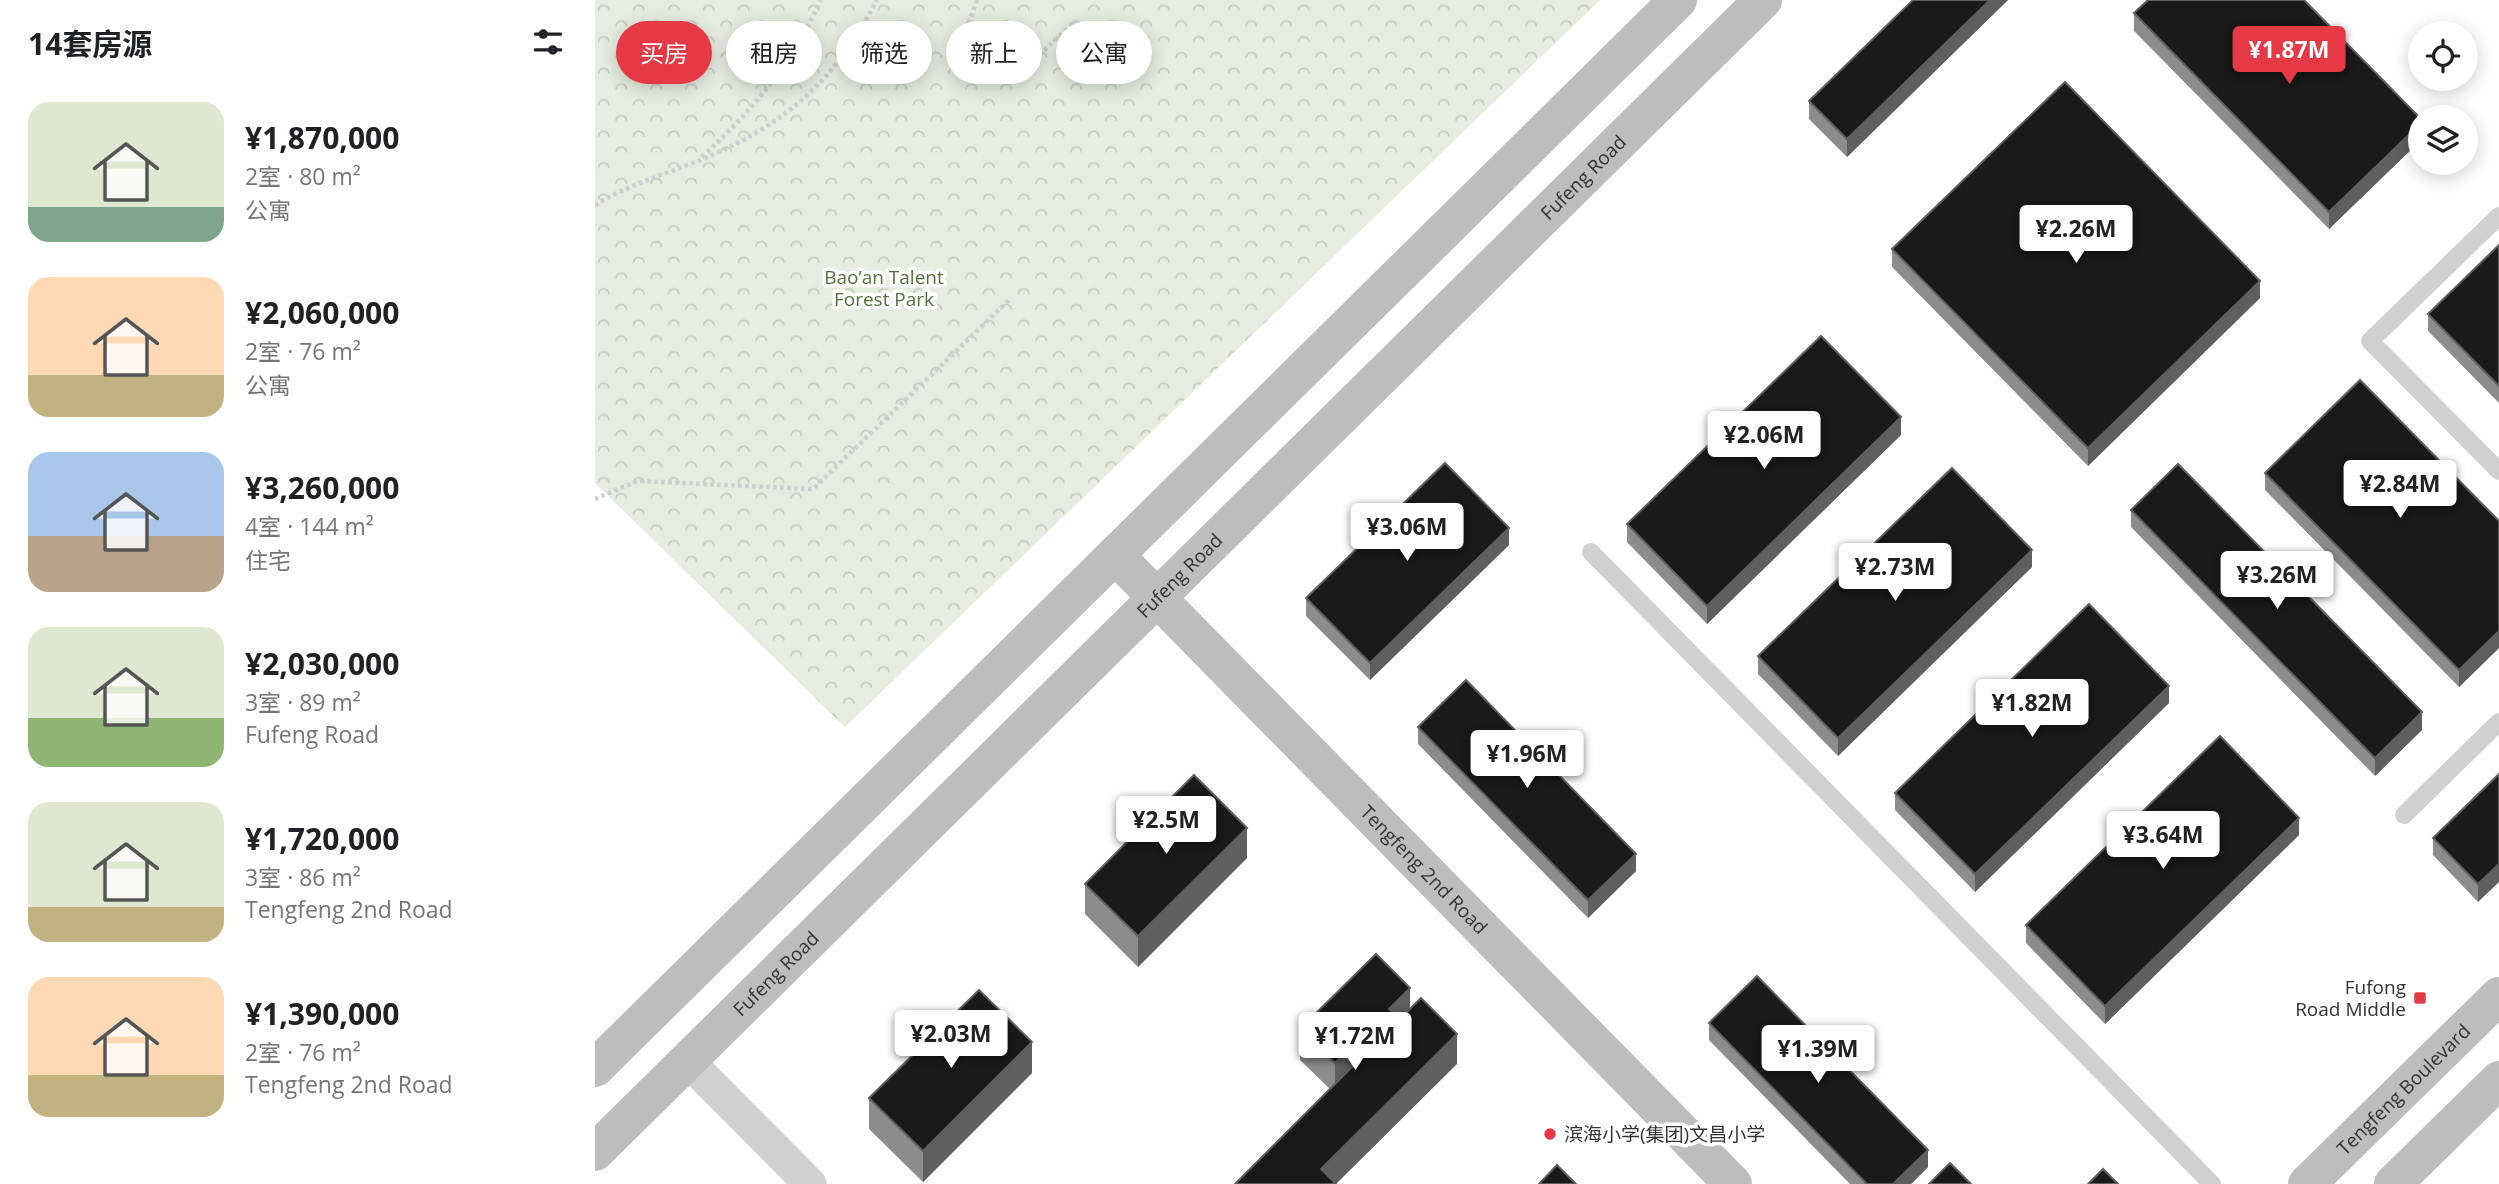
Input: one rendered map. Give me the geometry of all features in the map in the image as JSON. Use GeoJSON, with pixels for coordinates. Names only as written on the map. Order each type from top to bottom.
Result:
{"type":"FeatureCollection","features":[{"type":"Feature","properties":{"kind":"main road"},"geometry":{"type":"LineString","coordinates":[[595,1068],[1678,0]]}},
{"type":"Feature","properties":{"kind":"main road","name":"Fufeng Road"},"geometry":{"type":"LineString","coordinates":[[595,1152],[1763,0]]}},
{"type":"Feature","properties":{"kind":"main road","name":"Tengfeng 2nd Road"},"geometry":{"type":"LineString","coordinates":[[1115,555],[1733,1184]]}},
{"type":"Feature","properties":{"kind":"main road","name":"Tengfeng Boulevard"},"geometry":{"type":"LineString","coordinates":[[2307,1184],[2499,996]]}},
{"type":"Feature","properties":{"kind":"main road"},"geometry":{"type":"LineString","coordinates":[[2393,1184],[2499,1080]]}},
{"type":"Feature","properties":{"kind":"street"},"geometry":{"type":"LineString","coordinates":[[688,1060],[810,1184]]}},
{"type":"Feature","properties":{"kind":"lane"},"geometry":{"type":"LineString","coordinates":[[2499,216],[2370,341],[2499,471]]}},
{"type":"Feature","properties":{"kind":"lane"},"geometry":{"type":"LineString","coordinates":[[1591,552],[2212,1184]]}},
{"type":"Feature","properties":{"kind":"lane"},"geometry":{"type":"LineString","coordinates":[[2404,815],[2499,722]]}},
{"type":"Feature","properties":{"kind":"path"},"geometry":{"type":"LineString","coordinates":[[698,161],[740,122],[776,79],[806,32],[821,0]]}},
{"type":"Feature","properties":{"kind":"path"},"geometry":{"type":"LineString","coordinates":[[595,205],[647,178],[698,161],[743,140],[787,113],[825,80],[856,39],[877,0]]}},
{"type":"Feature","properties":{"kind":"path"},"geometry":{"type":"LineString","coordinates":[[977,0],[957,55],[1008,85],[1056,39]]}},
{"type":"Feature","properties":{"kind":"path"},"geometry":{"type":"LineString","coordinates":[[595,499],[637,481],[813,489],[1010,299]]}},
{"type":"Feature","properties":{"kind":"green space","name":"Bao’an Talent Forest Park"},"geometry":{"type":"Polygon","coordinates":[[[595,0],[1600,0],[845,727],[595,483],[595,0]]]}},
{"type":"Feature","properties":{"kind":"building"},"geometry":{"type":"Polygon","coordinates":[[[1913,0],[1990,0],[1847,139],[1809,101],[1913,0]]]}},
{"type":"Feature","properties":{"kind":"building"},"geometry":{"type":"Polygon","coordinates":[[[2148,0],[2304,0],[2408,106],[2408,136],[2329,212],[2134,13],[2148,0]]]}},
{"type":"Feature","properties":{"kind":"building"},"geometry":{"type":"Polygon","coordinates":[[[2065,82],[2260,281],[2088,448],[1892,249],[2065,82]]]}},
{"type":"Feature","properties":{"kind":"building"},"geometry":{"type":"Polygon","coordinates":[[[2499,245],[2499,386],[2428,314],[2499,245]]]}},
{"type":"Feature","properties":{"kind":"building"},"geometry":{"type":"Polygon","coordinates":[[[1821,336],[1901,417],[1707,606],[1627,524],[1821,336]]]}},
{"type":"Feature","properties":{"kind":"building"},"geometry":{"type":"Polygon","coordinates":[[[2360,380],[2499,521],[2499,631],[2459,670],[2265,473],[2360,380]]]}},
{"type":"Feature","properties":{"kind":"building"},"geometry":{"type":"Polygon","coordinates":[[[1445,463],[1509,528],[1370,663],[1306,598],[1445,463]]]}},
{"type":"Feature","properties":{"kind":"building"},"geometry":{"type":"Polygon","coordinates":[[[2178,464],[2422,712],[2375,758],[2131,510],[2178,464]]]}},
{"type":"Feature","properties":{"kind":"building"},"geometry":{"type":"Polygon","coordinates":[[[1952,468],[2032,550],[1838,738],[1758,656],[1952,468]]]}},
{"type":"Feature","properties":{"kind":"building"},"geometry":{"type":"Polygon","coordinates":[[[2089,604],[2169,686],[1975,874],[1895,793],[2089,604]]]}},
{"type":"Feature","properties":{"kind":"building"},"geometry":{"type":"Polygon","coordinates":[[[1466,680],[1636,854],[1588,900],[1418,727],[1466,680]]]}},
{"type":"Feature","properties":{"kind":"building"},"geometry":{"type":"Polygon","coordinates":[[[2220,736],[2299,818],[2105,1006],[2026,925],[2220,736]]]}},
{"type":"Feature","properties":{"kind":"building"},"geometry":{"type":"Polygon","coordinates":[[[2499,774],[2499,864],[2478,884],[2433,838],[2499,774]]]}},
{"type":"Feature","properties":{"kind":"building"},"geometry":{"type":"Polygon","coordinates":[[[1194,775],[1247,828],[1138,936],[1085,884],[1194,775]]]}},
{"type":"Feature","properties":{"kind":"building"},"geometry":{"type":"Polygon","coordinates":[[[1376,954],[1410,988],[1389,1009],[1400,1019],[1421,998],[1457,1034],[1321,1169],[1336,1184],[1235,1184],[1366,1053],[1356,1042],[1335,1063],[1300,1029],[1376,954]]]}},
{"type":"Feature","properties":{"kind":"building"},"geometry":{"type":"Polygon","coordinates":[[[1757,976],[1928,1150],[1893,1184],[1867,1184],[1709,1023],[1757,976]]]}},
{"type":"Feature","properties":{"kind":"building"},"geometry":{"type":"Polygon","coordinates":[[[979,990],[1032,1042],[923,1151],[869,1098],[979,990]]]}},
{"type":"Feature","properties":{"kind":"building"},"geometry":{"type":"Polygon","coordinates":[[[1950,1163],[1971,1184],[1929,1184],[1950,1163]]]}},
{"type":"Feature","properties":{"kind":"building"},"geometry":{"type":"Polygon","coordinates":[[[1557,1165],[1576,1184],[1539,1184],[1557,1165]]]}},
{"type":"Feature","properties":{"kind":"building"},"geometry":{"type":"Polygon","coordinates":[[[2103,1169],[2118,1184],[2088,1184],[2103,1169]]]}},
{"type":"Feature","properties":{"kind":"place","name":"Fufong Road Middle"},"geometry":{"type":"Point","coordinates":[2420,998]}},
{"type":"Feature","properties":{"kind":"place","name":"滨海小学(集团)文昌小学"},"geometry":{"type":"Point","coordinates":[1550,1134]}}]}
